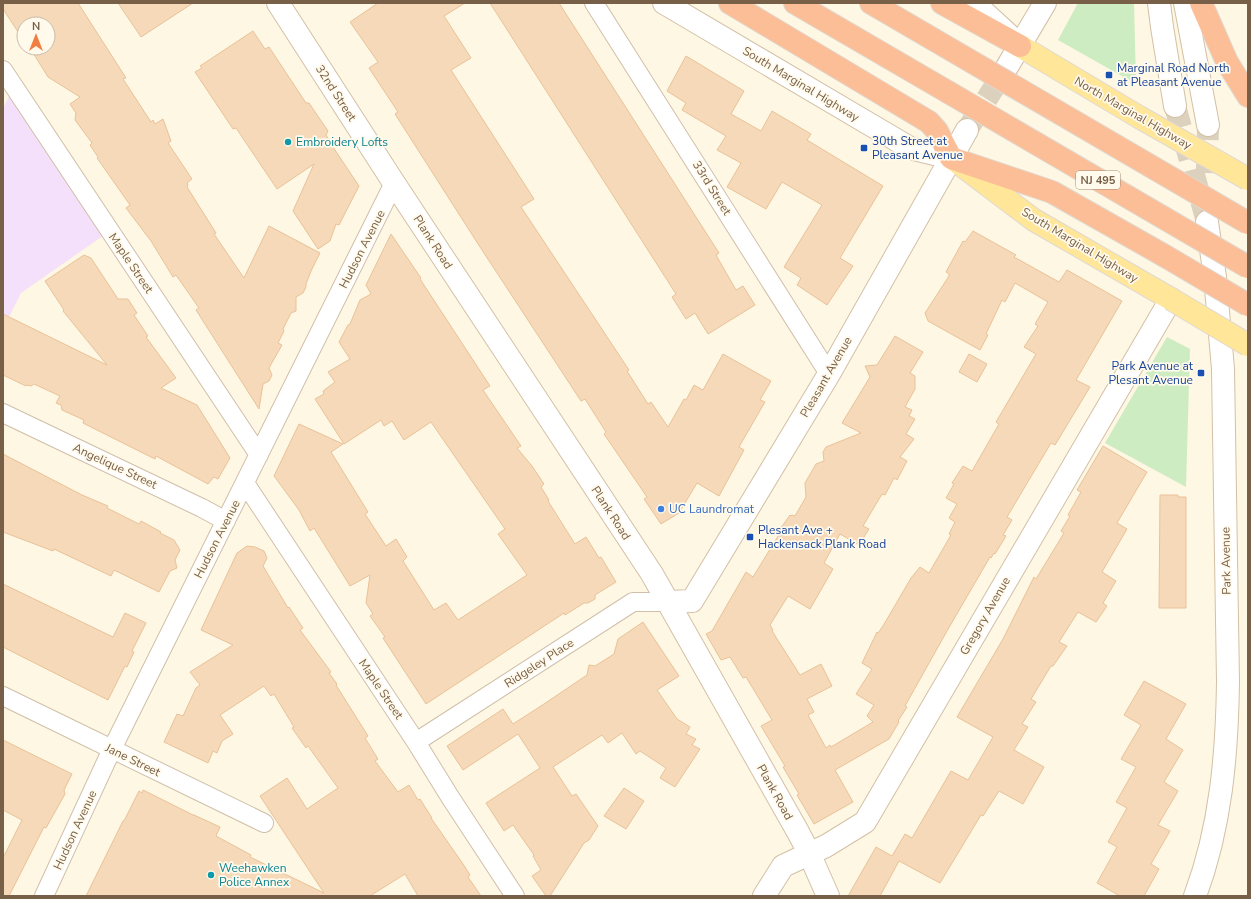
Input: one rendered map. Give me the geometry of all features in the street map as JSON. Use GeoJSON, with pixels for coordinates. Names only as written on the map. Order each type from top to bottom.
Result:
{"type":"FeatureCollection","features":[{"type":"Feature","properties":{"kind":"highway"},"geometry":{"type":"LineString","coordinates":[[730,3],[929,122],[937,131],[951,158],[1052,192],[1248,305]]}},
{"type":"Feature","properties":{"kind":"highway","name":"NJ 495"},"geometry":{"type":"LineString","coordinates":[[795,3],[1248,267]]}},
{"type":"Feature","properties":{"kind":"highway"},"geometry":{"type":"LineString","coordinates":[[871,3],[1248,223]]}},
{"type":"Feature","properties":{"kind":"highway"},"geometry":{"type":"LineString","coordinates":[[942,3],[1020,46]]}},
{"type":"Feature","properties":{"kind":"highway"},"geometry":{"type":"LineString","coordinates":[[1201,3],[1227,62],[1248,96]]}},
{"type":"Feature","properties":{"kind":"main road","name":"32nd Street"},"geometry":{"type":"LineString","coordinates":[[278,3],[394,183]]}},
{"type":"Feature","properties":{"kind":"main road","name":"South Marginal Highway"},"geometry":{"type":"LineString","coordinates":[[664,3],[910,148],[951,158],[1034,220],[1248,345]]}},
{"type":"Feature","properties":{"kind":"main road"},"geometry":{"type":"LineString","coordinates":[[974,3],[1020,46]]}},
{"type":"Feature","properties":{"kind":"main road"},"geometry":{"type":"LineString","coordinates":[[1007,67],[1045,3]]}},
{"type":"Feature","properties":{"kind":"main road"},"geometry":{"type":"LineString","coordinates":[[1159,3],[1175,106]]}},
{"type":"Feature","properties":{"kind":"main road"},"geometry":{"type":"LineString","coordinates":[[1185,3],[1208,125]]}},
{"type":"Feature","properties":{"kind":"main road","name":"North Marginal Highway"},"geometry":{"type":"LineString","coordinates":[[1020,46],[1139,117],[1248,179]]}},
{"type":"Feature","properties":{"kind":"main road","name":"Pleasant Avenue"},"geometry":{"type":"LineString","coordinates":[[667,602],[692,600],[829,374],[968,130]]}},
{"type":"Feature","properties":{"kind":"main road","name":"Plank Road"},"geometry":{"type":"LineString","coordinates":[[394,183],[652,574],[752,749],[809,853],[828,896]]}},
{"type":"Feature","properties":{"kind":"main road","name":"Park Avenue"},"geometry":{"type":"LineString","coordinates":[[1195,896],[1210,849],[1219,808],[1225,765],[1228,727],[1223,369],[1215,277],[1207,222]]}},
{"type":"Feature","properties":{"kind":"main road","name":"Gregory Avenue"},"geometry":{"type":"LineString","coordinates":[[764,896],[783,866],[826,846],[865,822],[1171,299]]}},
{"type":"Feature","properties":{"kind":"street","name":"33rd Street"},"geometry":{"type":"LineString","coordinates":[[594,3],[829,374]]}},
{"type":"Feature","properties":{"kind":"street","name":"Maple Street"},"geometry":{"type":"LineString","coordinates":[[3,70],[259,455]]}},
{"type":"Feature","properties":{"kind":"street","name":"Hudson Avenue"},"geometry":{"type":"LineString","coordinates":[[44,896],[112,749],[394,183]]}},
{"type":"Feature","properties":{"kind":"street","name":"Angelique Street"},"geometry":{"type":"LineString","coordinates":[[3,413],[226,520]]}},
{"type":"Feature","properties":{"kind":"street","name":"Maple Street"},"geometry":{"type":"LineString","coordinates":[[245,483],[416,742],[454,804],[515,896]]}},
{"type":"Feature","properties":{"kind":"street","name":"Ridgeley Place"},"geometry":{"type":"LineString","coordinates":[[416,742],[633,602],[667,602]]}},
{"type":"Feature","properties":{"kind":"street","name":"Jane Street"},"geometry":{"type":"LineString","coordinates":[[3,696],[264,823]]}},
{"type":"Feature","properties":{"kind":"shaded area"},"geometry":{"type":"Polygon","coordinates":[[[14,87],[110,231],[21,293],[3,329],[3,108],[14,87]]]}},
{"type":"Feature","properties":{"kind":"green space"},"geometry":{"type":"Polygon","coordinates":[[[1078,3],[1134,3],[1136,84],[1058,40],[1078,3]]]}},
{"type":"Feature","properties":{"kind":"green space"},"geometry":{"type":"Polygon","coordinates":[[[1167,337],[1190,349],[1186,487],[1105,443],[1167,337]]]}},
{"type":"Feature","properties":{"kind":"building"},"geometry":{"type":"Polygon","coordinates":[[[3,3],[78,3],[126,78],[123,79],[151,122],[153,120],[155,124],[163,119],[171,141],[168,143],[192,179],[187,183],[187,187],[216,233],[214,234],[244,278],[269,226],[320,253],[311,271],[303,293],[296,297],[296,311],[291,313],[283,329],[284,331],[278,343],[282,345],[269,368],[272,375],[269,381],[263,384],[259,409],[196,310],[199,308],[176,275],[173,277],[151,241],[126,208],[130,205],[97,158],[98,157],[90,145],[92,143],[75,120],[76,113],[70,104],[80,97],[48,77],[35,56],[56,56],[56,16],[16,16],[16,29],[3,9],[3,3]]]}},
{"type":"Feature","properties":{"kind":"building"},"geometry":{"type":"Polygon","coordinates":[[[118,3],[193,3],[141,37],[118,3]]]}},
{"type":"Feature","properties":{"kind":"building"},"geometry":{"type":"Polygon","coordinates":[[[378,3],[465,3],[444,16],[471,58],[451,70],[534,199],[521,207],[629,370],[627,371],[648,404],[651,402],[668,427],[694,385],[703,390],[723,354],[771,381],[760,400],[765,402],[739,447],[744,450],[719,496],[697,483],[679,513],[661,524],[644,499],[647,497],[604,434],[606,432],[585,399],[581,401],[480,247],[395,114],[398,112],[369,68],[378,62],[350,22],[378,3]]]}},
{"type":"Feature","properties":{"kind":"building"},"geometry":{"type":"Polygon","coordinates":[[[490,3],[559,3],[719,253],[716,255],[736,290],[743,286],[755,305],[708,334],[695,313],[686,319],[672,297],[676,294],[490,3]]]}},
{"type":"Feature","properties":{"kind":"building"},"geometry":{"type":"Polygon","coordinates":[[[253,31],[265,49],[269,47],[306,103],[309,103],[328,131],[326,135],[335,150],[359,186],[339,225],[336,224],[330,241],[318,249],[293,211],[314,164],[277,189],[236,128],[233,129],[195,72],[202,68],[200,66],[253,31]]]}},
{"type":"Feature","properties":{"kind":"building"},"geometry":{"type":"Polygon","coordinates":[[[686,56],[744,91],[731,114],[761,131],[772,111],[811,134],[807,140],[883,186],[840,258],[853,266],[827,305],[797,285],[801,278],[784,267],[822,205],[782,182],[766,209],[727,187],[741,163],[717,150],[726,136],[682,110],[686,103],[667,91],[686,56]]]}},
{"type":"Feature","properties":{"kind":"building"},"geometry":{"type":"Polygon","coordinates":[[[973,231],[1016,255],[1014,257],[1059,282],[1067,270],[1122,301],[1076,380],[1090,387],[1055,445],[1051,443],[1007,517],[1012,520],[1003,535],[1006,536],[995,554],[994,553],[991,558],[990,557],[947,631],[905,706],[907,707],[889,739],[835,770],[853,802],[814,824],[783,767],[785,766],[761,726],[772,720],[746,677],[743,678],[730,657],[721,660],[706,634],[712,631],[746,572],[753,577],[780,533],[778,532],[790,515],[795,516],[806,497],[805,483],[816,464],[824,461],[823,452],[826,447],[861,433],[842,423],[870,377],[865,366],[877,365],[895,336],[923,352],[910,373],[915,376],[915,389],[905,407],[912,410],[909,416],[915,419],[906,434],[914,439],[900,457],[907,461],[897,480],[894,478],[885,495],[882,494],[863,526],[869,529],[859,545],[840,534],[824,563],[833,569],[810,609],[788,596],[770,625],[773,630],[772,631],[800,675],[821,664],[832,686],[807,699],[814,712],[808,715],[826,748],[830,745],[831,747],[873,722],[867,716],[874,705],[856,694],[872,669],[862,663],[877,632],[878,633],[883,626],[911,578],[920,567],[929,573],[951,535],[949,534],[955,522],[949,518],[957,504],[946,498],[954,484],[952,483],[963,466],[972,471],[999,424],[996,422],[1036,354],[1024,347],[1038,326],[1035,324],[1048,302],[1015,283],[1005,302],[1002,300],[986,334],[988,335],[980,350],[928,321],[925,313],[949,276],[946,272],[963,241],[965,242],[973,231]]]}},
{"type":"Feature","properties":{"kind":"building"},"geometry":{"type":"Polygon","coordinates":[[[391,234],[490,386],[483,390],[521,446],[517,448],[532,466],[544,484],[541,487],[549,500],[548,501],[575,544],[586,537],[599,558],[601,557],[616,582],[595,595],[595,599],[588,603],[584,603],[565,615],[564,613],[426,704],[383,638],[385,637],[370,616],[373,614],[366,603],[370,575],[350,586],[314,528],[310,531],[299,510],[274,476],[299,424],[343,444],[331,452],[368,512],[365,514],[386,546],[396,539],[407,557],[403,561],[434,610],[446,603],[458,620],[527,575],[498,534],[505,529],[431,422],[404,440],[392,421],[384,426],[381,420],[344,444],[315,399],[324,394],[323,391],[335,382],[328,372],[350,359],[339,342],[350,324],[360,300],[371,294],[366,285],[391,234]]]}},
{"type":"Feature","properties":{"kind":"building"},"geometry":{"type":"Polygon","coordinates":[[[84,255],[91,258],[118,299],[128,299],[137,313],[134,315],[148,336],[146,337],[176,378],[161,388],[197,405],[230,458],[218,479],[214,477],[208,484],[156,456],[155,459],[83,423],[84,420],[62,410],[61,405],[56,403],[60,396],[34,384],[31,386],[26,386],[3,375],[3,314],[107,365],[63,311],[64,310],[45,281],[84,255]]]}},
{"type":"Feature","properties":{"kind":"building"},"geometry":{"type":"Polygon","coordinates":[[[969,354],[987,364],[977,382],[959,372],[969,354]]]}},
{"type":"Feature","properties":{"kind":"building"},"geometry":{"type":"Polygon","coordinates":[[[1103,446],[1147,472],[1117,523],[1127,529],[1102,572],[1116,581],[1103,603],[1107,606],[1096,622],[1078,612],[1059,642],[1067,646],[1053,666],[1051,666],[1031,699],[1036,702],[1022,724],[1028,727],[1014,750],[1044,767],[1023,804],[999,791],[983,816],[981,815],[940,883],[899,861],[880,896],[848,896],[876,847],[892,856],[905,834],[912,838],[951,771],[968,780],[993,737],[957,717],[1003,639],[1034,577],[1036,579],[1064,533],[1061,531],[1081,492],[1077,490],[1103,446]]]}},
{"type":"Feature","properties":{"kind":"building"},"geometry":{"type":"Polygon","coordinates":[[[3,454],[82,495],[108,506],[107,508],[139,524],[141,521],[174,540],[180,550],[175,560],[177,568],[170,571],[159,592],[114,570],[111,576],[54,549],[53,551],[3,532],[3,454]]]}},
{"type":"Feature","properties":{"kind":"building"},"geometry":{"type":"Polygon","coordinates":[[[1160,495],[1178,495],[1178,497],[1186,497],[1186,608],[1159,608],[1160,495]]]}},
{"type":"Feature","properties":{"kind":"building"},"geometry":{"type":"Polygon","coordinates":[[[247,546],[255,547],[264,551],[267,558],[263,566],[288,608],[289,607],[303,628],[300,630],[331,672],[329,673],[368,736],[365,738],[378,759],[375,761],[398,792],[409,785],[418,800],[420,799],[431,818],[470,875],[468,877],[481,896],[418,896],[405,874],[370,896],[86,896],[139,791],[142,793],[143,790],[220,827],[216,836],[251,855],[250,857],[324,893],[260,796],[287,778],[307,809],[338,788],[308,746],[306,748],[292,728],[294,727],[274,694],[271,696],[264,686],[220,715],[233,734],[222,741],[217,753],[213,751],[208,763],[164,742],[177,714],[183,716],[196,688],[200,685],[190,672],[233,645],[201,630],[237,553],[247,546]]]}},
{"type":"Feature","properties":{"kind":"building"},"geometry":{"type":"Polygon","coordinates":[[[3,584],[113,637],[125,613],[146,623],[132,651],[134,652],[127,667],[125,666],[108,700],[3,647],[3,584]]]}},
{"type":"Feature","properties":{"kind":"building"},"geometry":{"type":"Polygon","coordinates":[[[643,622],[679,676],[657,690],[677,719],[690,727],[686,734],[696,739],[692,745],[700,749],[675,787],[660,778],[666,768],[640,751],[636,754],[622,733],[608,743],[602,735],[553,767],[572,796],[576,794],[598,826],[589,840],[584,843],[550,896],[546,896],[532,876],[541,870],[533,856],[534,855],[513,825],[504,831],[486,803],[540,768],[518,734],[463,770],[447,746],[503,709],[513,724],[587,675],[589,665],[595,666],[614,654],[618,639],[643,622]]]}},
{"type":"Feature","properties":{"kind":"building"},"geometry":{"type":"Polygon","coordinates":[[[1144,681],[1186,704],[1166,739],[1183,750],[1164,782],[1178,791],[1158,825],[1170,831],[1151,864],[1159,869],[1144,896],[1120,896],[1097,883],[1117,847],[1108,842],[1127,808],[1116,802],[1136,767],[1121,759],[1141,725],[1124,715],[1144,681]]]}},
{"type":"Feature","properties":{"kind":"building"},"geometry":{"type":"Polygon","coordinates":[[[3,740],[72,774],[64,790],[65,794],[46,828],[44,827],[9,896],[3,896],[3,858],[22,820],[3,810],[3,740]]]}},
{"type":"Feature","properties":{"kind":"building"},"geometry":{"type":"Polygon","coordinates":[[[624,788],[644,801],[626,829],[604,816],[624,788]]]}},
{"type":"Feature","properties":{"kind":"tunnel"},"geometry":{"type":"LineString","coordinates":[[969,127],[1007,67]]}},
{"type":"Feature","properties":{"kind":"tunnel"},"geometry":{"type":"LineString","coordinates":[[1175,106],[1207,222]]}},
{"type":"Feature","properties":{"kind":"tunnel"},"geometry":{"type":"LineString","coordinates":[[1207,173],[1208,125]]}},
{"type":"Feature","properties":{"kind":"place","name":"Marginal Road North at Pleasant Avenue"},"geometry":{"type":"Point","coordinates":[1109,75]}},
{"type":"Feature","properties":{"kind":"place","name":"Embroidery Lofts"},"geometry":{"type":"Point","coordinates":[288,142]}},
{"type":"Feature","properties":{"kind":"place","name":"30th Street at Pleasant Avenue"},"geometry":{"type":"Point","coordinates":[864,148]}},
{"type":"Feature","properties":{"kind":"place","name":"Park Avenue at Plesant Avenue"},"geometry":{"type":"Point","coordinates":[1201,373]}},
{"type":"Feature","properties":{"kind":"place","name":"UC Laundromat"},"geometry":{"type":"Point","coordinates":[661,509]}},
{"type":"Feature","properties":{"kind":"place","name":"Plesant Ave + Hackensack Plank Road"},"geometry":{"type":"Point","coordinates":[750,537]}},
{"type":"Feature","properties":{"kind":"place","name":"Weehawken Police Annex"},"geometry":{"type":"Point","coordinates":[211,875]}}]}
